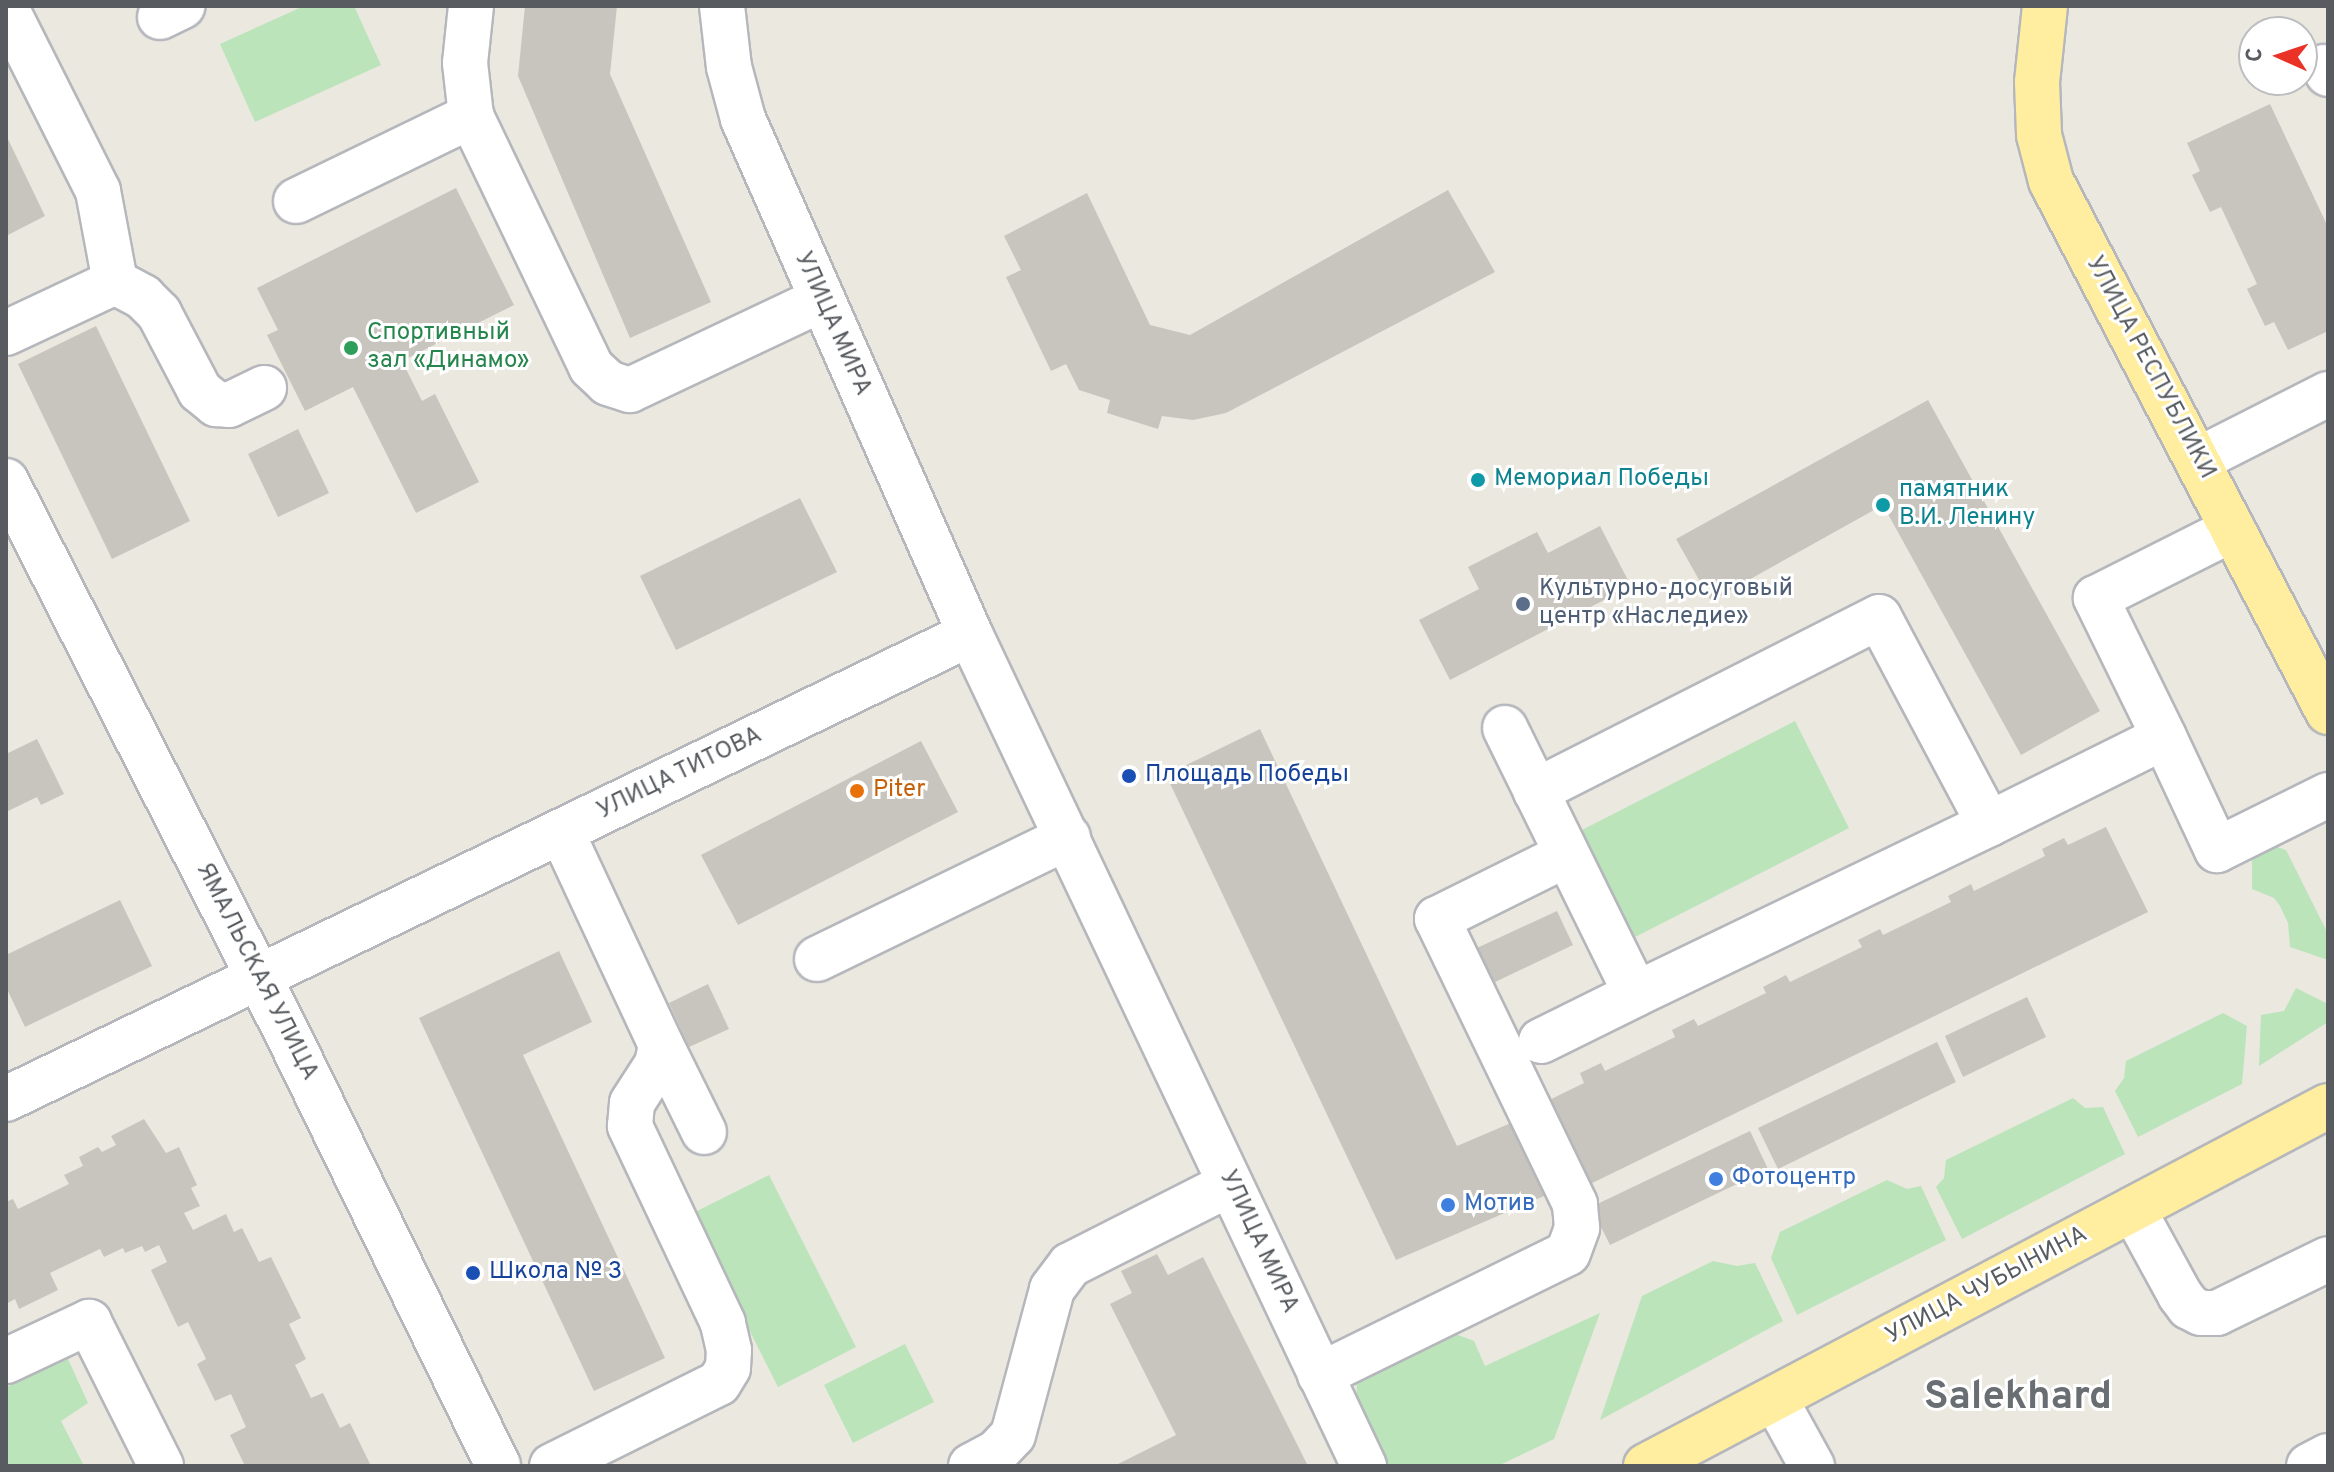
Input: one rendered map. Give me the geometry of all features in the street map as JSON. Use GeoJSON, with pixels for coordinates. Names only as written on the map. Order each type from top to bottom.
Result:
{"type":"FeatureCollection","features":[{"type":"Feature","properties":{"kind":"main road","name":"УЛИЦА РЕСПУБЛИКИ"},"geometry":{"type":"LineString","coordinates":[[2045,6],[2037,82],[2039,135],[2051,181],[2328,712]]}},
{"type":"Feature","properties":{"kind":"main road","name":"УЛИЦА ЧУБЫНИНА"},"geometry":{"type":"LineString","coordinates":[[1646,1466],[2328,1106]]}},
{"type":"Feature","properties":{"kind":"street"},"geometry":{"type":"LineString","coordinates":[[471,6],[465,63],[471,116],[591,367],[608,383],[630,390],[820,300]]}},
{"type":"Feature","properties":{"kind":"street","name":"УЛИЦА МИРА"},"geometry":{"type":"LineString","coordinates":[[722,6],[729,67],[743,119],[820,300],[970,634]]}},
{"type":"Feature","properties":{"kind":"street"},"geometry":{"type":"LineString","coordinates":[[6,8],[98,191],[115,282]]}},
{"type":"Feature","properties":{"kind":"street"},"geometry":{"type":"LineString","coordinates":[[296,201],[471,116]]}},
{"type":"Feature","properties":{"kind":"street"},"geometry":{"type":"LineString","coordinates":[[6,333],[115,282]]}},
{"type":"Feature","properties":{"kind":"street"},"geometry":{"type":"LineString","coordinates":[[115,282],[143,297],[159,313],[200,391],[216,404],[229,405],[264,388]]}},
{"type":"Feature","properties":{"kind":"street"},"geometry":{"type":"LineString","coordinates":[[2198,460],[2328,394]]}},
{"type":"Feature","properties":{"kind":"street","name":"ЯМАЛЬСКАЯ УЛИЦА"},"geometry":{"type":"LineString","coordinates":[[6,481],[259,977],[498,1466]]}},
{"type":"Feature","properties":{"kind":"street"},"geometry":{"type":"LineString","coordinates":[[2233,529],[2096,598],[2217,850],[2328,795]]}},
{"type":"Feature","properties":{"kind":"street"},"geometry":{"type":"LineString","coordinates":[[1536,791],[1879,617],[1989,824]]}},
{"type":"Feature","properties":{"kind":"street"},"geometry":{"type":"LineString","coordinates":[[817,959],[1068,837],[970,634]]}},
{"type":"Feature","properties":{"kind":"street","name":"УЛИЦА ТИТОВА"},"geometry":{"type":"LineString","coordinates":[[6,1099],[970,634]]}},
{"type":"Feature","properties":{"kind":"street"},"geometry":{"type":"LineString","coordinates":[[1505,728],[1636,994]]}},
{"type":"Feature","properties":{"kind":"street"},"geometry":{"type":"LineString","coordinates":[[1541,1041],[2164,737]]}},
{"type":"Feature","properties":{"kind":"street"},"geometry":{"type":"LineString","coordinates":[[561,831],[661,1045],[719,1126],[647,1160]]}},
{"type":"Feature","properties":{"kind":"street","name":"УЛИЦА МИРА"},"geometry":{"type":"LineString","coordinates":[[1068,837],[1364,1466]]}},
{"type":"Feature","properties":{"kind":"street"},"geometry":{"type":"LineString","coordinates":[[1320,1375],[1568,1253],[1577,1228],[1575,1204],[1437,919],[1566,855]]}},
{"type":"Feature","properties":{"kind":"street"},"geometry":{"type":"LineString","coordinates":[[552,1466],[719,1383],[728,1368],[729,1350],[723,1323],[630,1126],[632,1103],[657,1064],[661,1045]]}},
{"type":"Feature","properties":{"kind":"street"},"geometry":{"type":"LineString","coordinates":[[971,1466],[997,1452],[1013,1435],[1052,1289],[1070,1265],[1230,1184]]}},
{"type":"Feature","properties":{"kind":"street"},"geometry":{"type":"LineString","coordinates":[[2133,1209],[2180,1295],[2189,1307],[2201,1313],[2217,1313],[2328,1259]]}},
{"type":"Feature","properties":{"kind":"street"},"geometry":{"type":"LineString","coordinates":[[6,1361],[89,1322],[161,1466]]}},
{"type":"Feature","properties":{"kind":"street"},"geometry":{"type":"LineString","coordinates":[[1775,1399],[1812,1466]]}},
{"type":"Feature","properties":{"kind":"street"},"geometry":{"type":"LineString","coordinates":[[2309,1466],[2328,1456]]}},
{"type":"Feature","properties":{"kind":"green space"},"geometry":{"type":"Polygon","coordinates":[[[304,6],[354,6],[381,65],[255,122],[220,44],[304,6]]]}},
{"type":"Feature","properties":{"kind":"green space"},"geometry":{"type":"Polygon","coordinates":[[[1795,721],[1849,828],[1633,938],[1580,831],[1795,721]]]}},
{"type":"Feature","properties":{"kind":"green space"},"geometry":{"type":"Polygon","coordinates":[[[2268,844],[2286,850],[2328,934],[2328,960],[2290,947],[2288,923],[2280,906],[2274,898],[2252,889],[2252,856],[2268,844]]]}},
{"type":"Feature","properties":{"kind":"green space"},"geometry":{"type":"Polygon","coordinates":[[[2296,988],[2328,1004],[2328,1022],[2259,1066],[2261,1015],[2284,1011],[2296,988]]]}},
{"type":"Feature","properties":{"kind":"green space"},"geometry":{"type":"Polygon","coordinates":[[[2223,1013],[2247,1026],[2242,1084],[2138,1137],[2115,1091],[2124,1078],[2126,1061],[2223,1013]]]}},
{"type":"Feature","properties":{"kind":"green space"},"geometry":{"type":"Polygon","coordinates":[[[2073,1098],[2085,1108],[2103,1107],[2125,1154],[1962,1239],[1936,1187],[1944,1178],[1946,1160],[2073,1098]]]}},
{"type":"Feature","properties":{"kind":"green space"},"geometry":{"type":"Polygon","coordinates":[[[769,1175],[856,1347],[778,1387],[691,1214],[769,1175]]]}},
{"type":"Feature","properties":{"kind":"green space"},"geometry":{"type":"Polygon","coordinates":[[[1887,1180],[1907,1189],[1921,1186],[1946,1240],[1797,1315],[1771,1258],[1780,1232],[1887,1180]]]}},
{"type":"Feature","properties":{"kind":"green space"},"geometry":{"type":"Polygon","coordinates":[[[1713,1261],[1737,1266],[1755,1263],[1783,1321],[1600,1420],[1642,1296],[1713,1261]]]}},
{"type":"Feature","properties":{"kind":"green space"},"geometry":{"type":"Polygon","coordinates":[[[1600,1313],[1554,1439],[1498,1466],[1388,1466],[1367,1419],[1356,1403],[1357,1381],[1453,1333],[1474,1341],[1485,1366],[1600,1313]]]}},
{"type":"Feature","properties":{"kind":"green space"},"geometry":{"type":"Polygon","coordinates":[[[905,1344],[934,1402],[853,1443],[824,1385],[905,1344]]]}},
{"type":"Feature","properties":{"kind":"green space"},"geometry":{"type":"Polygon","coordinates":[[[68,1359],[88,1403],[61,1421],[84,1466],[6,1466],[6,1387],[68,1359]]]}},
{"type":"Feature","properties":{"kind":"building"},"geometry":{"type":"Polygon","coordinates":[[[525,6],[617,6],[610,74],[711,302],[630,338],[518,76],[525,6]]]}},
{"type":"Feature","properties":{"kind":"building"},"geometry":{"type":"Polygon","coordinates":[[[2270,104],[2328,227],[2328,331],[2288,350],[2274,322],[2265,326],[2247,289],[2257,284],[2221,207],[2210,212],[2192,175],[2200,171],[2187,143],[2270,104]]]}},
{"type":"Feature","properties":{"kind":"building"},"geometry":{"type":"Polygon","coordinates":[[[6,135],[45,216],[6,236],[6,135]]]}},
{"type":"Feature","properties":{"kind":"building","name":"Спортивный зал «Динамо»"},"geometry":{"type":"Polygon","coordinates":[[[456,188],[514,305],[402,361],[422,401],[435,394],[479,482],[416,513],[353,387],[305,411],[267,335],[278,330],[257,288],[456,188]]]}},
{"type":"Feature","properties":{"kind":"building"},"geometry":{"type":"Polygon","coordinates":[[[1448,190],[1495,272],[1226,413],[1193,420],[1162,416],[1158,429],[1107,413],[1110,400],[1079,390],[1066,364],[1051,371],[1006,277],[1021,270],[1004,236],[1087,193],[1150,325],[1190,335],[1448,190]]]}},
{"type":"Feature","properties":{"kind":"building"},"geometry":{"type":"Polygon","coordinates":[[[96,326],[190,521],[112,559],[18,364],[96,326]]]}},
{"type":"Feature","properties":{"kind":"building"},"geometry":{"type":"Polygon","coordinates":[[[1928,400],[2100,711],[2021,755],[1883,505],[1711,601],[1676,539],[1928,400]]]}},
{"type":"Feature","properties":{"kind":"building"},"geometry":{"type":"Polygon","coordinates":[[[298,429],[329,493],[278,517],[248,454],[298,429]]]}},
{"type":"Feature","properties":{"kind":"building"},"geometry":{"type":"Polygon","coordinates":[[[800,498],[837,572],[676,650],[640,576],[800,498]]]}},
{"type":"Feature","properties":{"kind":"building","name":"Культурно-досуговый центр «Наследие»"},"geometry":{"type":"Polygon","coordinates":[[[1600,526],[1631,586],[1450,680],[1419,620],[1479,589],[1468,567],[1537,532],[1548,553],[1600,526]]]}},
{"type":"Feature","properties":{"kind":"building"},"geometry":{"type":"Polygon","coordinates":[[[1260,729],[1457,1146],[1511,1123],[1544,1196],[1396,1260],[1166,775],[1260,729]]]}},
{"type":"Feature","properties":{"kind":"building"},"geometry":{"type":"Polygon","coordinates":[[[37,739],[64,794],[41,805],[37,797],[6,812],[6,754],[37,739]]]}},
{"type":"Feature","properties":{"kind":"building"},"geometry":{"type":"Polygon","coordinates":[[[921,741],[958,812],[738,925],[701,855],[921,741]]]}},
{"type":"Feature","properties":{"kind":"building"},"geometry":{"type":"Polygon","coordinates":[[[2106,827],[2148,912],[1582,1188],[1541,1104],[1584,1083],[1580,1073],[1601,1063],[1605,1071],[1675,1037],[1672,1030],[1694,1019],[1698,1026],[1766,993],[1763,987],[1786,975],[1790,982],[1862,947],[1858,940],[1880,929],[1883,935],[1951,902],[1948,896],[1971,884],[1974,891],[2045,856],[2042,849],[2064,838],[2068,845],[2106,827]]]}},
{"type":"Feature","properties":{"kind":"building"},"geometry":{"type":"Polygon","coordinates":[[[120,900],[152,966],[25,1027],[6,987],[6,955],[120,900]]]}},
{"type":"Feature","properties":{"kind":"building"},"geometry":{"type":"Polygon","coordinates":[[[1557,911],[1573,945],[1493,983],[1477,948],[1557,911]]]}},
{"type":"Feature","properties":{"kind":"building"},"geometry":{"type":"Polygon","coordinates":[[[559,951],[592,1022],[523,1055],[665,1358],[594,1391],[419,1018],[559,951]]]}},
{"type":"Feature","properties":{"kind":"building"},"geometry":{"type":"Polygon","coordinates":[[[708,984],[729,1029],[689,1047],[669,1003],[708,984]]]}},
{"type":"Feature","properties":{"kind":"building"},"geometry":{"type":"Polygon","coordinates":[[[2027,997],[2046,1037],[1963,1077],[1945,1036],[2027,997]]]}},
{"type":"Feature","properties":{"kind":"building"},"geometry":{"type":"Polygon","coordinates":[[[1937,1042],[1956,1082],[1778,1169],[1758,1128],[1937,1042]]]}},
{"type":"Feature","properties":{"kind":"building"},"geometry":{"type":"Polygon","coordinates":[[[144,1119],[166,1153],[179,1147],[197,1185],[191,1188],[200,1206],[184,1213],[193,1230],[226,1214],[234,1232],[242,1228],[259,1262],[271,1257],[301,1318],[289,1324],[306,1359],[295,1365],[311,1398],[323,1393],[340,1428],[350,1423],[371,1466],[245,1466],[230,1435],[246,1427],[231,1394],[215,1401],[197,1364],[206,1359],[188,1322],[178,1327],[151,1270],[167,1262],[159,1245],[145,1252],[142,1246],[125,1253],[123,1248],[104,1257],[100,1249],[50,1273],[58,1290],[19,1309],[15,1299],[6,1304],[6,1202],[13,1199],[18,1209],[69,1184],[64,1175],[83,1166],[79,1157],[98,1147],[102,1152],[116,1145],[111,1136],[144,1119]]]}},
{"type":"Feature","properties":{"kind":"building"},"geometry":{"type":"Polygon","coordinates":[[[1750,1131],[1768,1169],[1610,1245],[1591,1207],[1750,1131]]]}},
{"type":"Feature","properties":{"kind":"building"},"geometry":{"type":"Polygon","coordinates":[[[1157,1254],[1168,1275],[1203,1257],[1308,1466],[1114,1466],[1176,1435],[1110,1304],[1132,1293],[1121,1271],[1157,1254]]]}},
{"type":"Feature","properties":{"kind":"place","name":"Спортивный зал «Динамо»"},"geometry":{"type":"Point","coordinates":[351,348]}},
{"type":"Feature","properties":{"kind":"place","name":"Мемориал Победы"},"geometry":{"type":"Point","coordinates":[1478,480]}},
{"type":"Feature","properties":{"kind":"place","name":"памятник В.И. Ленину"},"geometry":{"type":"Point","coordinates":[1883,505]}},
{"type":"Feature","properties":{"kind":"place","name":"Культурно-досуговый центр «Наследие»"},"geometry":{"type":"Point","coordinates":[1523,604]}},
{"type":"Feature","properties":{"kind":"place","name":"Площадь Победы"},"geometry":{"type":"Point","coordinates":[1129,776]}},
{"type":"Feature","properties":{"kind":"place","name":"Piter"},"geometry":{"type":"Point","coordinates":[857,791]}},
{"type":"Feature","properties":{"kind":"place","name":"Фотоцентр"},"geometry":{"type":"Point","coordinates":[1716,1179]}},
{"type":"Feature","properties":{"kind":"place","name":"Мотив"},"geometry":{"type":"Point","coordinates":[1448,1205]}},
{"type":"Feature","properties":{"kind":"place","name":"Школа № 3"},"geometry":{"type":"Point","coordinates":[473,1273]}},
{"type":"Feature","properties":{"kind":"district","name":"Salekhard"},"geometry":{"type":"Point","coordinates":[2018,1398]}}]}
